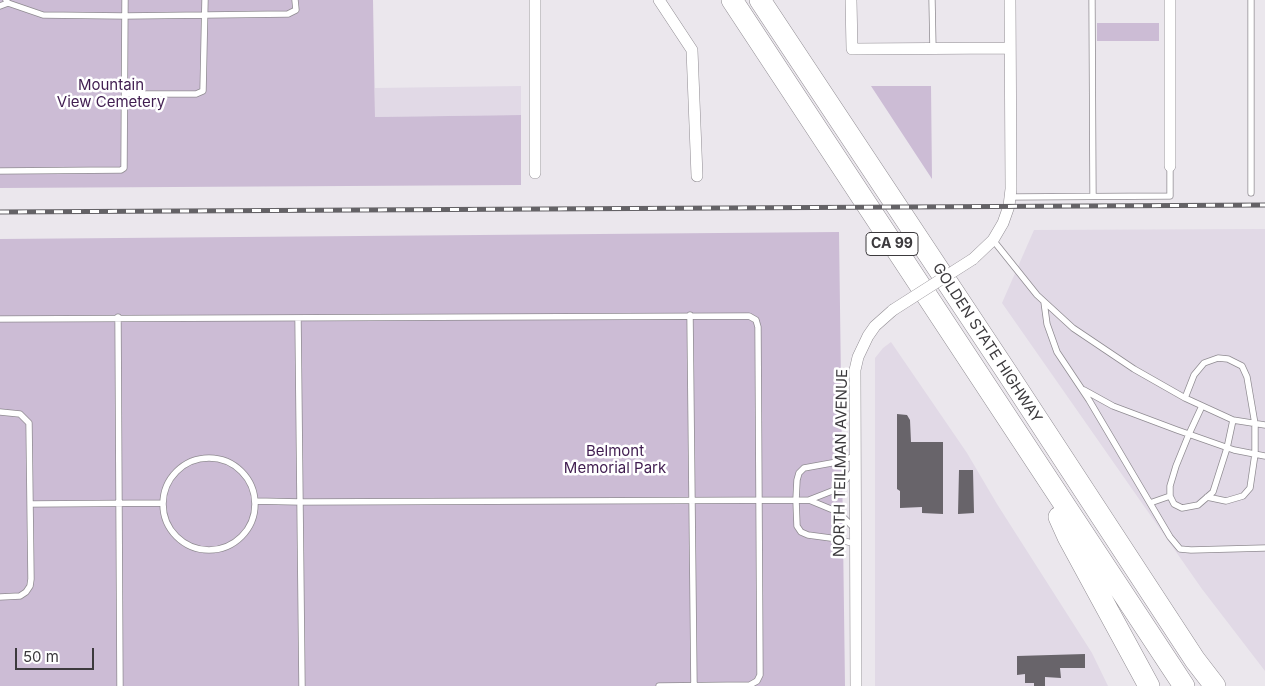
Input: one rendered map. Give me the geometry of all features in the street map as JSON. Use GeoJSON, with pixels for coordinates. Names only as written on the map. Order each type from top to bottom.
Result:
{"type":"FeatureCollection","features":[{"type":"Feature","properties":{"kind":"highway"},"geometry":{"type":"LineString","coordinates":[[727,0],[748,26]]}},
{"type":"Feature","properties":{"kind":"highway","name":"GOLDEN STATE HIGHWAY"},"geometry":{"type":"LineString","coordinates":[[732,0],[1184,686]]}},
{"type":"Feature","properties":{"kind":"highway","name":"GOLDEN STATE HIGHWAY"},"geometry":{"type":"LineString","coordinates":[[760,0],[1214,686]]}},
{"type":"Feature","properties":{"kind":"highway"},"geometry":{"type":"LineString","coordinates":[[764,0],[785,40]]}},
{"type":"Feature","properties":{"kind":"highway"},"geometry":{"type":"LineString","coordinates":[[1006,371],[1205,653],[1231,686]]}},
{"type":"Feature","properties":{"kind":"highway"},"geometry":{"type":"LineString","coordinates":[[1036,462],[1068,537],[1149,686]]}},
{"type":"Feature","properties":{"kind":"street"},"geometry":{"type":"LineString","coordinates":[[535,0],[535,173]]}},
{"type":"Feature","properties":{"kind":"street"},"geometry":{"type":"LineString","coordinates":[[658,0],[692,50],[697,176]]}},
{"type":"Feature","properties":{"kind":"street"},"geometry":{"type":"LineString","coordinates":[[851,0],[852,49],[1010,48]]}},
{"type":"Feature","properties":{"kind":"street","name":"NORTH TEILMAN AVENUE"},"geometry":{"type":"LineString","coordinates":[[856,686],[854,385],[858,357],[862,346],[875,326],[893,310],[973,259],[992,240],[1007,214],[1010,193],[1010,0]]}},
{"type":"Feature","properties":{"kind":"street"},"geometry":{"type":"LineString","coordinates":[[1170,0],[1170,166]]}},
{"type":"Feature","properties":{"kind":"lane"},"geometry":{"type":"LineString","coordinates":[[0,171],[121,170],[124,168],[125,0]]}},
{"type":"Feature","properties":{"kind":"lane"},"geometry":{"type":"LineString","coordinates":[[125,94],[196,94],[203,91],[205,0]]}},
{"type":"Feature","properties":{"kind":"lane"},"geometry":{"type":"LineString","coordinates":[[0,6],[7,2],[43,14],[125,16],[288,14],[296,10],[295,0]]}},
{"type":"Feature","properties":{"kind":"lane"},"geometry":{"type":"LineString","coordinates":[[932,0],[932,49]]}},
{"type":"Feature","properties":{"kind":"lane"},"geometry":{"type":"LineString","coordinates":[[1092,0],[1093,196]]}},
{"type":"Feature","properties":{"kind":"lane"},"geometry":{"type":"LineString","coordinates":[[1251,0],[1251,194]]}},
{"type":"Feature","properties":{"kind":"lane"},"geometry":{"type":"LineString","coordinates":[[1010,193],[1170,196],[1170,166]]}},
{"type":"Feature","properties":{"kind":"lane"},"geometry":{"type":"LineString","coordinates":[[992,240],[1037,295],[1072,328],[1134,369],[1185,398],[1233,420],[1265,425]]}},
{"type":"Feature","properties":{"kind":"lane"},"geometry":{"type":"LineString","coordinates":[[1044,302],[1047,324],[1056,352],[1082,390],[1170,537],[1180,549],[1265,548]]}},
{"type":"Feature","properties":{"kind":"lane"},"geometry":{"type":"LineString","coordinates":[[690,315],[694,686]]}},
{"type":"Feature","properties":{"kind":"lane"},"geometry":{"type":"LineString","coordinates":[[0,318],[749,316],[756,320],[758,327],[760,674],[757,681],[750,685],[659,686]]}},
{"type":"Feature","properties":{"kind":"lane"},"geometry":{"type":"LineString","coordinates":[[118,317],[120,686]]}},
{"type":"Feature","properties":{"kind":"lane"},"geometry":{"type":"LineString","coordinates":[[298,318],[302,686]]}},
{"type":"Feature","properties":{"kind":"lane"},"geometry":{"type":"LineString","coordinates":[[1185,398],[1194,375],[1204,363],[1218,358],[1238,362],[1247,377],[1255,424],[1250,488],[1243,496],[1226,501],[1207,497]]}},
{"type":"Feature","properties":{"kind":"lane"},"geometry":{"type":"LineString","coordinates":[[1082,390],[1114,406],[1188,434],[1227,448],[1265,456]]}},
{"type":"Feature","properties":{"kind":"lane"},"geometry":{"type":"LineString","coordinates":[[1202,406],[1188,434],[1170,486],[1170,496],[1174,504],[1182,508],[1198,505],[1213,492],[1227,448],[1233,420]]}},
{"type":"Feature","properties":{"kind":"lane"},"geometry":{"type":"LineString","coordinates":[[0,412],[20,414],[29,423],[30,504],[30,586],[20,596],[0,596]]}},
{"type":"Feature","properties":{"kind":"lane"},"geometry":{"type":"LineString","coordinates":[[855,456],[837,462],[804,468],[799,473],[797,480],[796,500],[797,526],[801,532],[856,544]]}},
{"type":"Feature","properties":{"kind":"lane"},"geometry":{"type":"LineString","coordinates":[[204,458],[216,458],[238,468],[253,488],[255,500],[252,519],[242,535],[232,543],[221,548],[208,550],[196,548],[174,534],[168,523],[163,503],[166,487],[172,476],[181,467],[192,461],[204,458]]}},
{"type":"Feature","properties":{"kind":"lane"},"geometry":{"type":"LineString","coordinates":[[255,500],[300,502],[809,500],[832,491],[842,484],[855,469]]}},
{"type":"Feature","properties":{"kind":"lane"},"geometry":{"type":"LineString","coordinates":[[1150,503],[1170,496]]}},
{"type":"Feature","properties":{"kind":"lane"},"geometry":{"type":"LineString","coordinates":[[809,500],[838,512],[855,529]]}},
{"type":"Feature","properties":{"kind":"lane"},"geometry":{"type":"LineString","coordinates":[[30,504],[163,503]]}},
{"type":"Feature","properties":{"kind":"shaded area"},"geometry":{"type":"Polygon","coordinates":[[[521,86],[521,115],[375,117],[375,88],[521,86]]]}},
{"type":"Feature","properties":{"kind":"shaded area"},"geometry":{"type":"Polygon","coordinates":[[[1265,229],[1265,671],[1202,589],[1002,303],[1034,230],[1265,229]]]}},
{"type":"Feature","properties":{"kind":"shaded area"},"geometry":{"type":"Polygon","coordinates":[[[891,342],[967,453],[997,504],[1092,653],[1108,686],[875,686],[875,358],[891,342]]]}},
{"type":"Feature","properties":{"kind":"green space","name":"Mountain View Cemetery"},"geometry":{"type":"Polygon","coordinates":[[[0,0],[373,0],[375,117],[521,115],[521,185],[0,188],[0,0]]]}},
{"type":"Feature","properties":{"kind":"green space"},"geometry":{"type":"Polygon","coordinates":[[[1097,23],[1159,23],[1159,41],[1097,41],[1097,23]]]}},
{"type":"Feature","properties":{"kind":"green space"},"geometry":{"type":"Polygon","coordinates":[[[871,86],[931,86],[932,179],[871,86]]]}},
{"type":"Feature","properties":{"kind":"green space","name":"Belmont Memorial Park"},"geometry":{"type":"Polygon","coordinates":[[[839,232],[845,686],[0,686],[0,239],[839,232]]]}},
{"type":"Feature","properties":{"kind":"building"},"geometry":{"type":"Polygon","coordinates":[[[897,414],[907,415],[910,420],[911,442],[943,442],[943,514],[922,513],[922,507],[900,508],[900,491],[897,489],[897,414]]]}},
{"type":"Feature","properties":{"kind":"building"},"geometry":{"type":"Polygon","coordinates":[[[959,470],[973,470],[974,513],[958,514],[959,470]]]}},
{"type":"Feature","properties":{"kind":"building"},"geometry":{"type":"Polygon","coordinates":[[[1085,654],[1085,668],[1060,668],[1061,678],[1045,677],[1045,686],[1034,686],[1034,683],[1025,683],[1025,674],[1017,675],[1017,656],[1085,654]]]}},
{"type":"Feature","properties":{"kind":"railway"},"geometry":{"type":"LineString","coordinates":[[0,212],[1265,205]]}}]}
